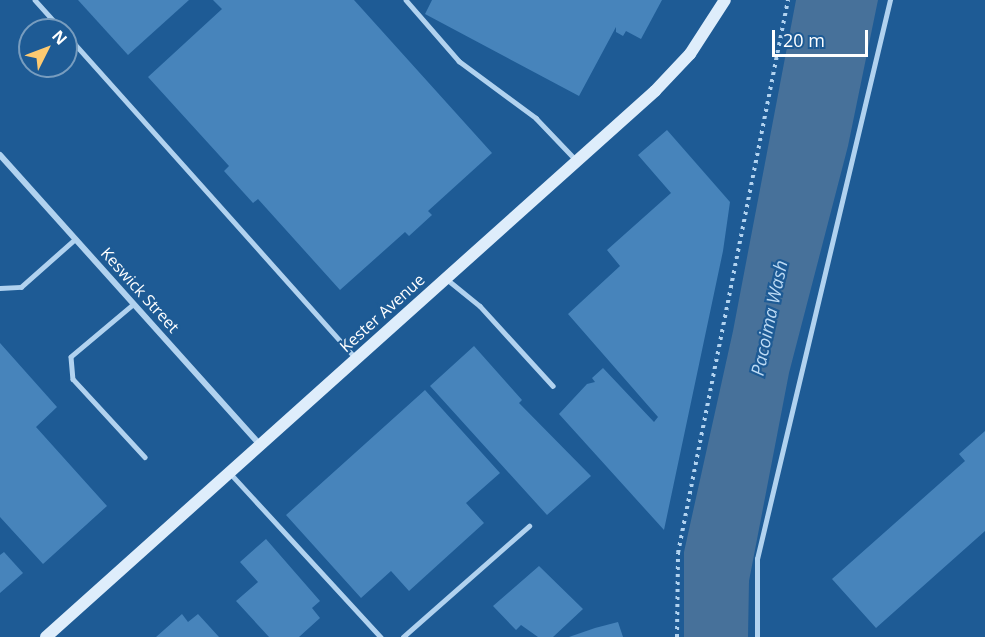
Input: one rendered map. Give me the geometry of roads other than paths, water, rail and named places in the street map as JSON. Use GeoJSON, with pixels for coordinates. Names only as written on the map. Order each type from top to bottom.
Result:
{"type":"FeatureCollection","features":[{"type":"Feature","properties":{"kind":"street","name":"Kester Avenue"},"geometry":{"type":"LineString","coordinates":[[46,637],[228,471],[655,91],[690,54],[725,0]]}},
{"type":"Feature","properties":{"kind":"street","name":"Keswick Street"},"geometry":{"type":"LineString","coordinates":[[0,155],[259,444]]}},
{"type":"Feature","properties":{"kind":"lane"},"geometry":{"type":"LineString","coordinates":[[35,0],[51,18]]}},
{"type":"Feature","properties":{"kind":"lane"},"geometry":{"type":"LineString","coordinates":[[406,0],[459,61],[536,118],[577,161]]}},
{"type":"Feature","properties":{"kind":"lane"},"geometry":{"type":"LineString","coordinates":[[757,637],[757,559],[890,0]]}},
{"type":"Feature","properties":{"kind":"lane"},"geometry":{"type":"LineString","coordinates":[[78,47],[356,358]]}},
{"type":"Feature","properties":{"kind":"lane"},"geometry":{"type":"LineString","coordinates":[[0,288],[21,287],[75,239]]}},
{"type":"Feature","properties":{"kind":"lane"},"geometry":{"type":"LineString","coordinates":[[446,278],[480,306],[553,386]]}},
{"type":"Feature","properties":{"kind":"lane"},"geometry":{"type":"LineString","coordinates":[[134,304],[70,357],[73,379],[145,457]]}},
{"type":"Feature","properties":{"kind":"lane"},"geometry":{"type":"LineString","coordinates":[[228,471],[381,637]]}},
{"type":"Feature","properties":{"kind":"lane"},"geometry":{"type":"LineString","coordinates":[[403,637],[529,526]]}},
{"type":"Feature","properties":{"kind":"water","name":"Pacoima Wash"},"geometry":{"type":"Polygon","coordinates":[[[796,0],[878,0],[848,146],[789,373],[749,581],[748,637],[684,637],[684,552],[733,331],[796,0]]]}}]}
